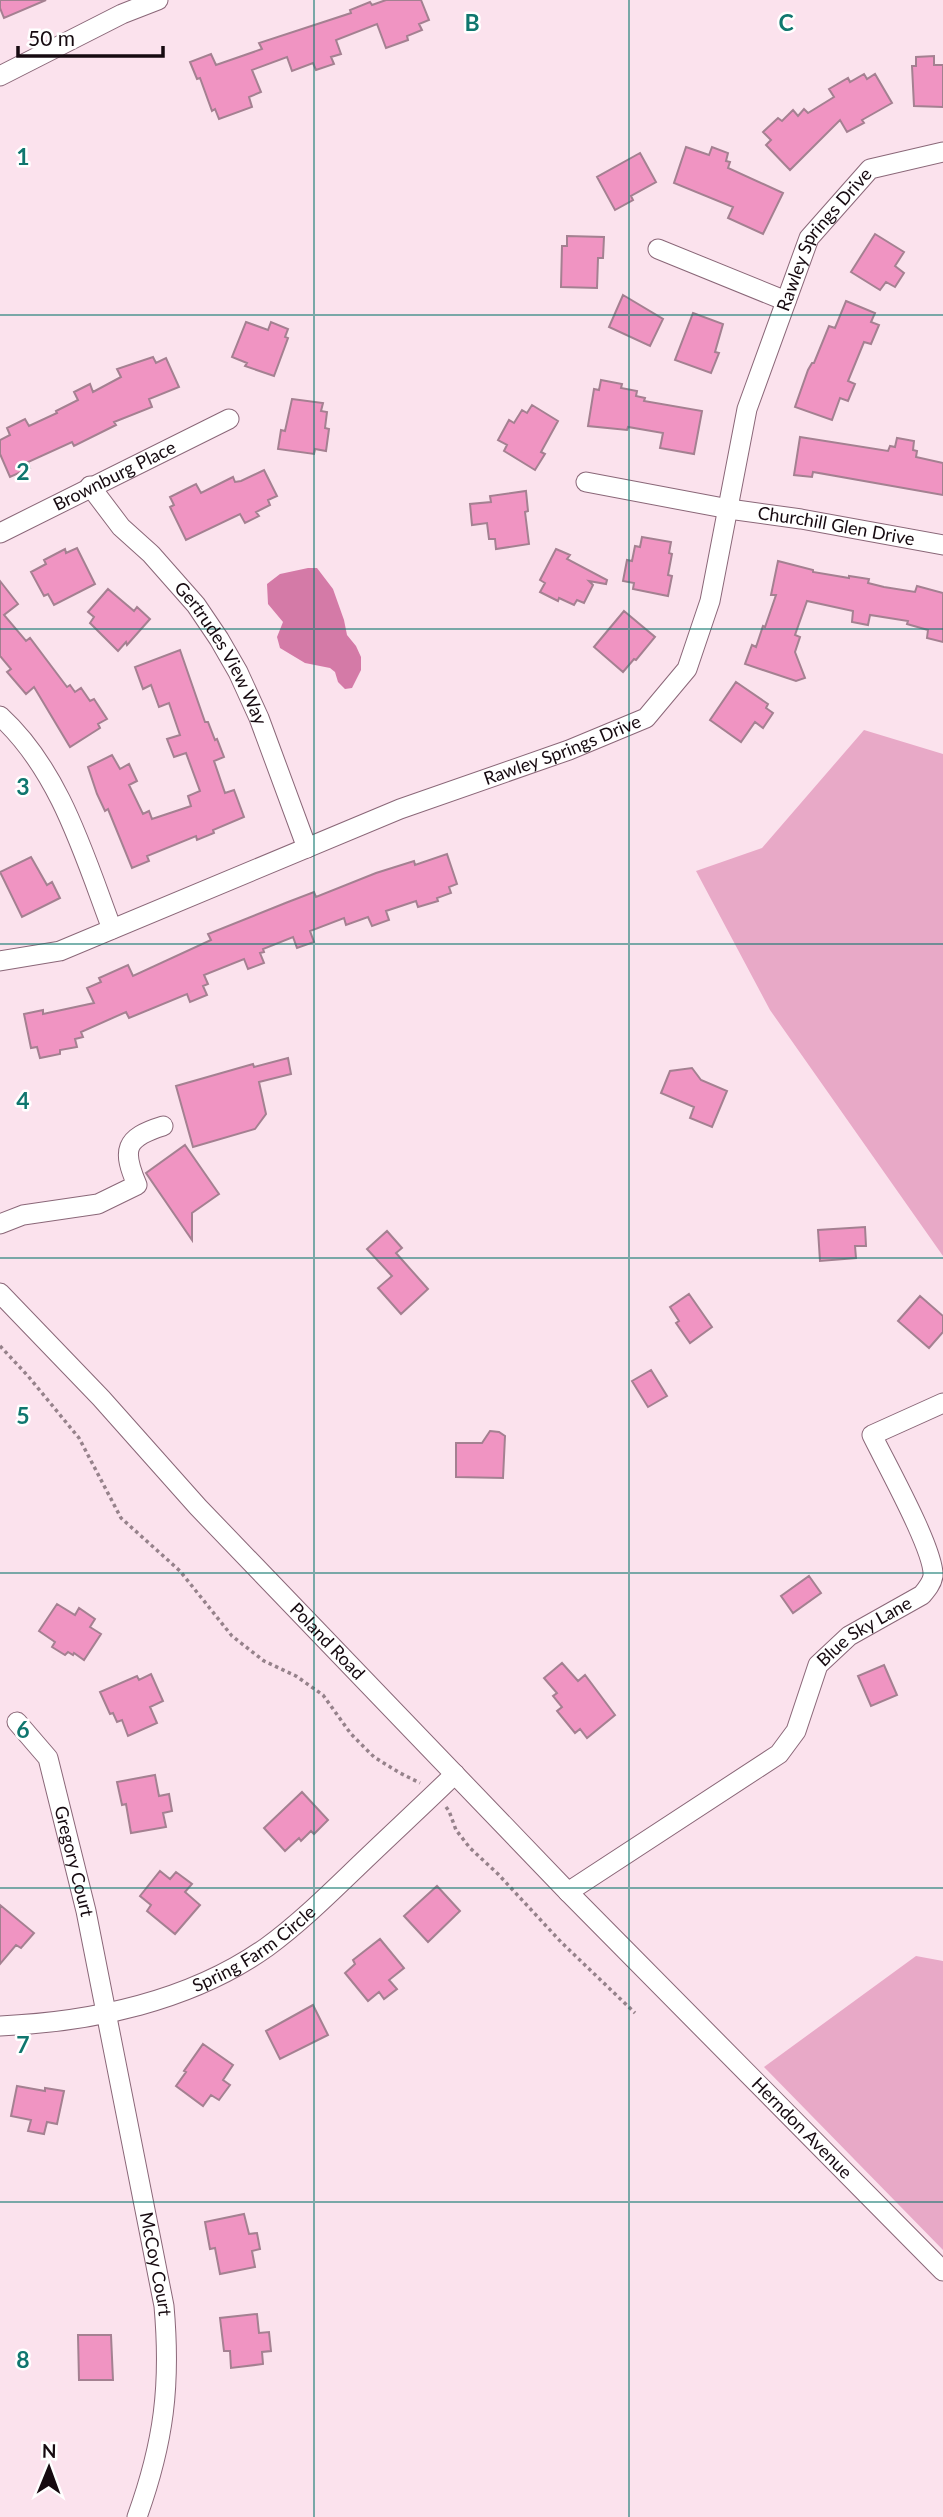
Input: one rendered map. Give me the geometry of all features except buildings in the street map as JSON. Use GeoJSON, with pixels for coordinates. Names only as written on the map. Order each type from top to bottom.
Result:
{"type":"FeatureCollection","features":[{"type":"Feature","properties":{"kind":"street"},"geometry":{"type":"LineString","coordinates":[[0,76],[122,14],[158,0]]}},
{"type":"Feature","properties":{"kind":"street","name":"Rawley Springs Drive"},"geometry":{"type":"LineString","coordinates":[[0,961],[60,951],[400,809],[569,750],[646,718],[687,669],[710,601],[747,409],[809,238],[870,169],[943,152]]}},
{"type":"Feature","properties":{"kind":"street"},"geometry":{"type":"LineString","coordinates":[[658,249],[786,301]]}},
{"type":"Feature","properties":{"kind":"street","name":"Brownburg Place"},"geometry":{"type":"LineString","coordinates":[[0,533],[229,419]]}},
{"type":"Feature","properties":{"kind":"street","name":"Churchill Glen Drive"},"geometry":{"type":"LineString","coordinates":[[586,482],[943,545]]}},
{"type":"Feature","properties":{"kind":"street","name":"Gertrudes View Way"},"geometry":{"type":"LineString","coordinates":[[90,486],[121,527],[151,554],[196,605],[219,639],[238,671],[258,718],[307,848]]}},
{"type":"Feature","properties":{"kind":"street"},"geometry":{"type":"LineString","coordinates":[[0,716],[18,732],[68,814],[113,929]]}},
{"type":"Feature","properties":{"kind":"street"},"geometry":{"type":"LineString","coordinates":[[0,1224],[23,1215],[98,1205],[137,1185],[127,1162],[130,1144],[143,1133],[163,1126]]}},
{"type":"Feature","properties":{"kind":"street","name":"Poland Road"},"geometry":{"type":"LineString","coordinates":[[0,1293],[101,1398],[198,1507],[661,1985]]}},
{"type":"Feature","properties":{"kind":"street","name":"Blue Sky Lane"},"geometry":{"type":"LineString","coordinates":[[568,1892],[779,1754],[796,1731],[818,1665],[849,1636],[922,1595],[930,1585],[933,1575],[928,1551],[872,1435],[943,1403]]}},
{"type":"Feature","properties":{"kind":"street","name":"Gregory Court"},"geometry":{"type":"LineString","coordinates":[[17,1722],[48,1758],[86,1911],[106,2012]]}},
{"type":"Feature","properties":{"kind":"street","name":"Spring Farm Circle"},"geometry":{"type":"LineString","coordinates":[[0,2026],[106,2012],[146,2003],[224,1973],[265,1948],[299,1922],[455,1774]]}},
{"type":"Feature","properties":{"kind":"street","name":"Herndon Avenue"},"geometry":{"type":"LineString","coordinates":[[661,1985],[943,2271]]}},
{"type":"Feature","properties":{"kind":"street","name":"McCoy Court"},"geometry":{"type":"LineString","coordinates":[[106,2012],[164,2306],[168,2347],[162,2430],[153,2471],[137,2517]]}},
{"type":"Feature","properties":{"kind":"path"},"geometry":{"type":"LineString","coordinates":[[0,1346],[79,1438],[121,1518],[180,1571],[232,1636],[264,1661],[296,1676],[323,1695],[351,1734],[374,1757],[417,1780],[449,1811],[456,1830],[470,1848],[561,1942],[635,2012]]}},
{"type":"Feature","properties":{"kind":"shaded area"},"geometry":{"type":"Polygon","coordinates":[[[317,568],[333,589],[347,635],[361,657],[361,670],[352,688],[345,689],[330,668],[305,663],[280,648],[277,637],[283,622],[268,604],[267,584],[280,574],[317,568]]]}},
{"type":"Feature","properties":{"kind":"shaded area"},"geometry":{"type":"Polygon","coordinates":[[[864,730],[943,754],[943,1256],[770,1010],[696,871],[762,848],[864,730]]]}},
{"type":"Feature","properties":{"kind":"shaded area"},"geometry":{"type":"Polygon","coordinates":[[[916,1956],[943,1961],[943,2250],[764,2067],[916,1956]]]}}]}
